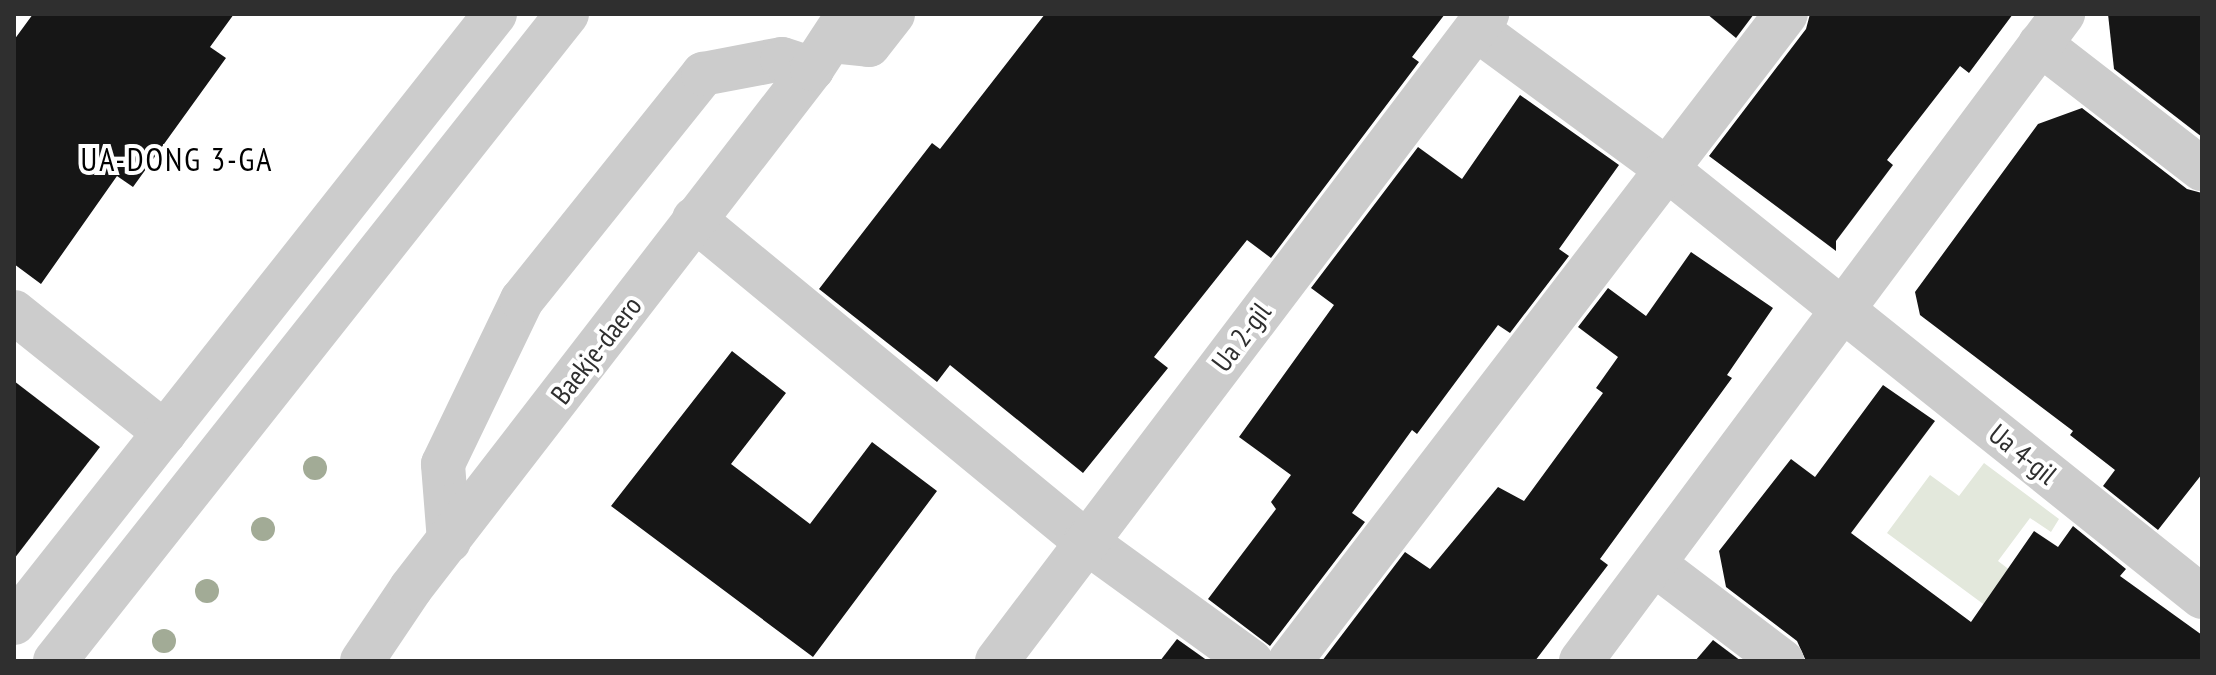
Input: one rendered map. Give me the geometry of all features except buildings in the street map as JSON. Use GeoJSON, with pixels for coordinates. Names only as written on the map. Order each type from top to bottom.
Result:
{"type":"FeatureCollection","features":[{"type":"Feature","properties":{"kind":"street"},"geometry":{"type":"LineString","coordinates":[[14,623],[495,14]]}},
{"type":"Feature","properties":{"kind":"street"},"geometry":{"type":"LineString","coordinates":[[498,100],[513,14]]}},
{"type":"Feature","properties":{"kind":"street"},"geometry":{"type":"LineString","coordinates":[[27,661],[67,646],[567,14]]}},
{"type":"Feature","properties":{"kind":"street"},"geometry":{"type":"LineString","coordinates":[[449,541],[443,464],[522,300],[703,74],[782,59],[831,41],[869,45],[893,14]]}},
{"type":"Feature","properties":{"kind":"street"},"geometry":{"type":"LineString","coordinates":[[1290,661],[1669,171],[1786,14]]}},
{"type":"Feature","properties":{"kind":"street","name":"Ua 4-gil"},"geometry":{"type":"LineString","coordinates":[[1482,21],[2202,597]]}},
{"type":"Feature","properties":{"kind":"street","name":"Ua 2-gil"},"geometry":{"type":"LineString","coordinates":[[997,661],[1482,21]]}},
{"type":"Feature","properties":{"kind":"street"},"geometry":{"type":"LineString","coordinates":[[1581,661],[2051,29],[2202,169]]}},
{"type":"Feature","properties":{"kind":"street","name":"Baekje-daero"},"geometry":{"type":"LineString","coordinates":[[362,661],[449,541],[831,41]]}},
{"type":"Feature","properties":{"kind":"street"},"geometry":{"type":"LineString","coordinates":[[396,139],[498,100]]}},
{"type":"Feature","properties":{"kind":"street"},"geometry":{"type":"LineString","coordinates":[[694,219],[1085,541],[1251,661]]}},
{"type":"Feature","properties":{"kind":"street"},"geometry":{"type":"LineString","coordinates":[[14,312],[165,433]]}},
{"type":"Feature","properties":{"kind":"street"},"geometry":{"type":"LineString","coordinates":[[67,646],[86,532]]}},
{"type":"Feature","properties":{"kind":"street"},"geometry":{"type":"LineString","coordinates":[[1654,564],[1782,661]]}},
{"type":"Feature","properties":{"kind":"shaded area"},"geometry":{"type":"Polygon","coordinates":[[[1984,463],[2059,519],[2051,532],[2030,518],[1998,561],[2015,574],[1990,609],[1887,533],[1930,475],[1959,496],[1984,463]]]}},
{"type":"Feature","properties":{"kind":"district","name":"UA-DONG 3-GA"},"geometry":{"type":"Point","coordinates":[177,159]}}]}
